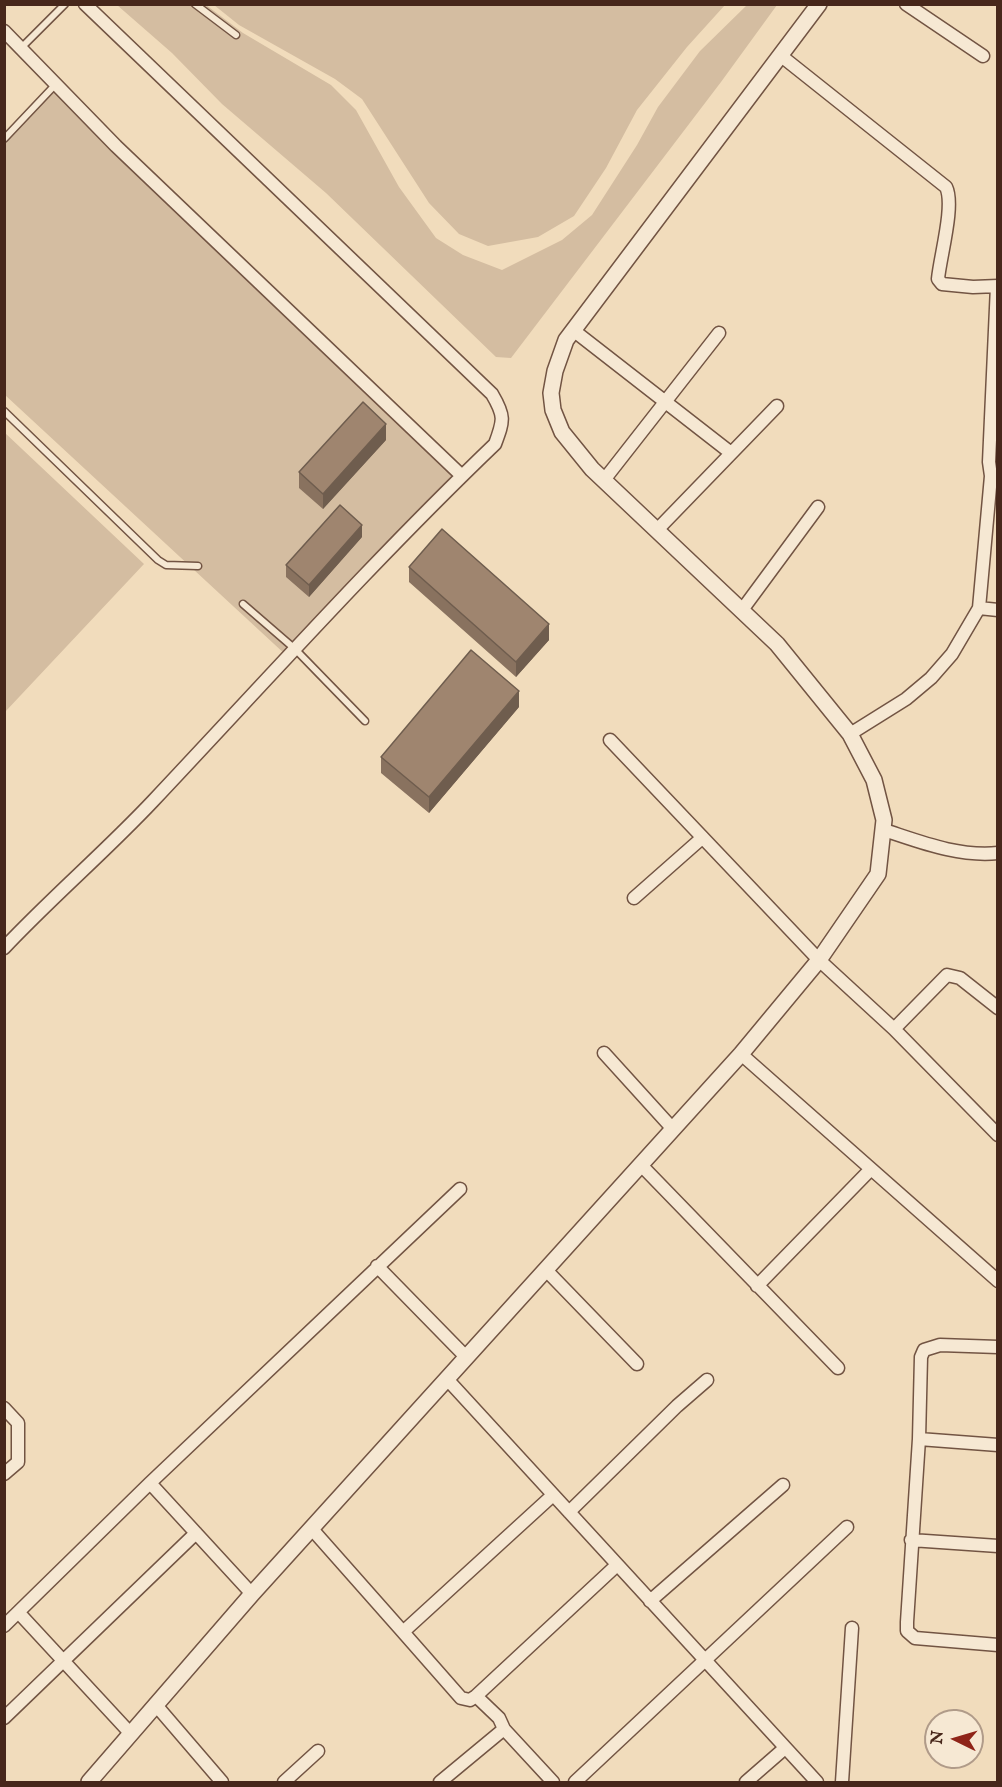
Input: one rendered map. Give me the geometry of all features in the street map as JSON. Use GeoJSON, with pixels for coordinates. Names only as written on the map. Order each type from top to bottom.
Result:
{"type":"FeatureCollection","features":[{"type":"Feature","properties":{"kind":"street"},"geometry":{"type":"LineString","coordinates":[[4,948],[152,802],[295,649],[495,444],[503,423],[502,411],[492,394],[85,4]]}},
{"type":"Feature","properties":{"kind":"street"},"geometry":{"type":"LineString","coordinates":[[88,1782],[311,1528],[741,1054],[819,960],[878,874],[884,820],[874,780],[850,734],[777,644],[604,480],[562,432],[553,410],[551,393],[555,371],[566,340],[819,4]]}},
{"type":"Feature","properties":{"kind":"street"},"geometry":{"type":"LineString","coordinates":[[906,4],[983,56]]}},
{"type":"Feature","properties":{"kind":"street"},"geometry":{"type":"LineString","coordinates":[[4,31],[116,146],[462,476]]}},
{"type":"Feature","properties":{"kind":"street"},"geometry":{"type":"LineString","coordinates":[[780,55],[946,187],[949,193],[938,279],[942,284],[974,287],[997,286],[989,462],[991,476],[979,609],[952,654],[931,678],[906,699],[850,734]]}},
{"type":"Feature","properties":{"kind":"street"},"geometry":{"type":"LineString","coordinates":[[573,330],[731,453]]}},
{"type":"Feature","properties":{"kind":"street"},"geometry":{"type":"LineString","coordinates":[[604,480],[666,404],[719,333]]}},
{"type":"Feature","properties":{"kind":"street"},"geometry":{"type":"LineString","coordinates":[[657,530],[777,406]]}},
{"type":"Feature","properties":{"kind":"street"},"geometry":{"type":"LineString","coordinates":[[742,610],[818,507]]}},
{"type":"Feature","properties":{"kind":"street"},"geometry":{"type":"LineString","coordinates":[[979,609],[998,610]]}},
{"type":"Feature","properties":{"kind":"street"},"geometry":{"type":"LineString","coordinates":[[610,740],[819,960],[894,1029],[998,1136]]}},
{"type":"Feature","properties":{"kind":"street"},"geometry":{"type":"LineString","coordinates":[[884,830],[949,851],[998,853]]}},
{"type":"Feature","properties":{"kind":"street"},"geometry":{"type":"LineString","coordinates":[[634,898],[702,838]]}},
{"type":"Feature","properties":{"kind":"street"},"geometry":{"type":"LineString","coordinates":[[894,1029],[947,975],[960,978],[998,1008]]}},
{"type":"Feature","properties":{"kind":"street"},"geometry":{"type":"LineString","coordinates":[[604,1053],[672,1128]]}},
{"type":"Feature","properties":{"kind":"street"},"geometry":{"type":"LineString","coordinates":[[741,1054],[998,1281]]}},
{"type":"Feature","properties":{"kind":"street"},"geometry":{"type":"LineString","coordinates":[[641,1165],[838,1368]]}},
{"type":"Feature","properties":{"kind":"street"},"geometry":{"type":"LineString","coordinates":[[757,1286],[871,1169]]}},
{"type":"Feature","properties":{"kind":"street"},"geometry":{"type":"LineString","coordinates":[[4,1626],[150,1483],[460,1189]]}},
{"type":"Feature","properties":{"kind":"street"},"geometry":{"type":"LineString","coordinates":[[377,1266],[467,1358]]}},
{"type":"Feature","properties":{"kind":"street"},"geometry":{"type":"LineString","coordinates":[[546,1270],[637,1364]]}},
{"type":"Feature","properties":{"kind":"street"},"geometry":{"type":"LineString","coordinates":[[998,1347],[940,1345],[924,1350],[921,1357],[907,1631],[915,1638],[926,1641],[998,1645]]}},
{"type":"Feature","properties":{"kind":"street"},"geometry":{"type":"LineString","coordinates":[[447,1379],[817,1782]]}},
{"type":"Feature","properties":{"kind":"street"},"geometry":{"type":"LineString","coordinates":[[569,1512],[677,1406],[707,1380]]}},
{"type":"Feature","properties":{"kind":"street"},"geometry":{"type":"LineString","coordinates":[[4,1408],[18,1424],[18,1462],[4,1474]]}},
{"type":"Feature","properties":{"kind":"street"},"geometry":{"type":"LineString","coordinates":[[918,1439],[998,1445]]}},
{"type":"Feature","properties":{"kind":"street"},"geometry":{"type":"LineString","coordinates":[[150,1483],[252,1594]]}},
{"type":"Feature","properties":{"kind":"street"},"geometry":{"type":"LineString","coordinates":[[650,1601],[783,1485]]}},
{"type":"Feature","properties":{"kind":"street"},"geometry":{"type":"LineString","coordinates":[[403,1632],[553,1495]]}},
{"type":"Feature","properties":{"kind":"street"},"geometry":{"type":"LineString","coordinates":[[575,1782],[706,1662],[847,1527]]}},
{"type":"Feature","properties":{"kind":"street"},"geometry":{"type":"LineString","coordinates":[[311,1528],[461,1698],[470,1700],[617,1565]]}},
{"type":"Feature","properties":{"kind":"street"},"geometry":{"type":"LineString","coordinates":[[4,1718],[196,1533]]}},
{"type":"Feature","properties":{"kind":"street"},"geometry":{"type":"LineString","coordinates":[[911,1540],[998,1546]]}},
{"type":"Feature","properties":{"kind":"street"},"geometry":{"type":"LineString","coordinates":[[19,1612],[130,1734]]}},
{"type":"Feature","properties":{"kind":"street"},"geometry":{"type":"LineString","coordinates":[[842,1782],[852,1628]]}},
{"type":"Feature","properties":{"kind":"street"},"geometry":{"type":"LineString","coordinates":[[476,1696],[499,1718],[504,1729],[553,1782]]}},
{"type":"Feature","properties":{"kind":"street"},"geometry":{"type":"LineString","coordinates":[[155,1704],[222,1782]]}},
{"type":"Feature","properties":{"kind":"street"},"geometry":{"type":"LineString","coordinates":[[440,1782],[504,1729]]}},
{"type":"Feature","properties":{"kind":"street"},"geometry":{"type":"LineString","coordinates":[[746,1782],[785,1748]]}},
{"type":"Feature","properties":{"kind":"street"},"geometry":{"type":"LineString","coordinates":[[284,1782],[318,1751]]}},
{"type":"Feature","properties":{"kind":"lane"},"geometry":{"type":"LineString","coordinates":[[22,47],[65,4]]}},
{"type":"Feature","properties":{"kind":"lane"},"geometry":{"type":"LineString","coordinates":[[195,4],[236,35]]}},
{"type":"Feature","properties":{"kind":"lane"},"geometry":{"type":"LineString","coordinates":[[4,139],[57,83]]}},
{"type":"Feature","properties":{"kind":"lane"},"geometry":{"type":"LineString","coordinates":[[4,411],[158,560],[166,566],[198,566]]}},
{"type":"Feature","properties":{"kind":"lane"},"geometry":{"type":"LineString","coordinates":[[243,604],[295,649],[365,721]]}},
{"type":"Feature","properties":{"kind":"shaded area"},"geometry":{"type":"Polygon","coordinates":[[[117,5],[206,5],[243,33],[331,85],[356,110],[399,187],[436,238],[463,255],[502,270],[562,240],[592,215],[637,145],[658,107],[700,51],[747,5],[777,5],[511,358],[496,357],[326,193],[222,104],[172,53],[117,5]]]}},
{"type":"Feature","properties":{"kind":"shaded area"},"geometry":{"type":"Polygon","coordinates":[[[214,5],[725,5],[687,47],[637,110],[606,168],[574,216],[538,237],[488,246],[459,234],[429,203],[362,99],[335,79],[239,25],[214,5]]]}},
{"type":"Feature","properties":{"kind":"shaded area"},"geometry":{"type":"Polygon","coordinates":[[[52,88],[461,466],[287,656],[5,395],[4,139],[52,88]]]}},
{"type":"Feature","properties":{"kind":"shaded area"},"geometry":{"type":"Polygon","coordinates":[[[4,432],[144,564],[5,712],[4,712],[4,432]]]}},
{"type":"Feature","properties":{"kind":"building"},"geometry":{"type":"Polygon","coordinates":[[[363,402],[386,424],[323,494],[299,472],[363,402]]]}},
{"type":"Feature","properties":{"kind":"building"},"geometry":{"type":"Polygon","coordinates":[[[340,505],[362,525],[309,585],[286,565],[340,505]]]}},
{"type":"Feature","properties":{"kind":"building"},"geometry":{"type":"Polygon","coordinates":[[[442,529],[549,624],[516,662],[409,567],[442,529]]]}},
{"type":"Feature","properties":{"kind":"building"},"geometry":{"type":"Polygon","coordinates":[[[471,650],[519,691],[429,797],[381,757],[471,650]]]}}]}
